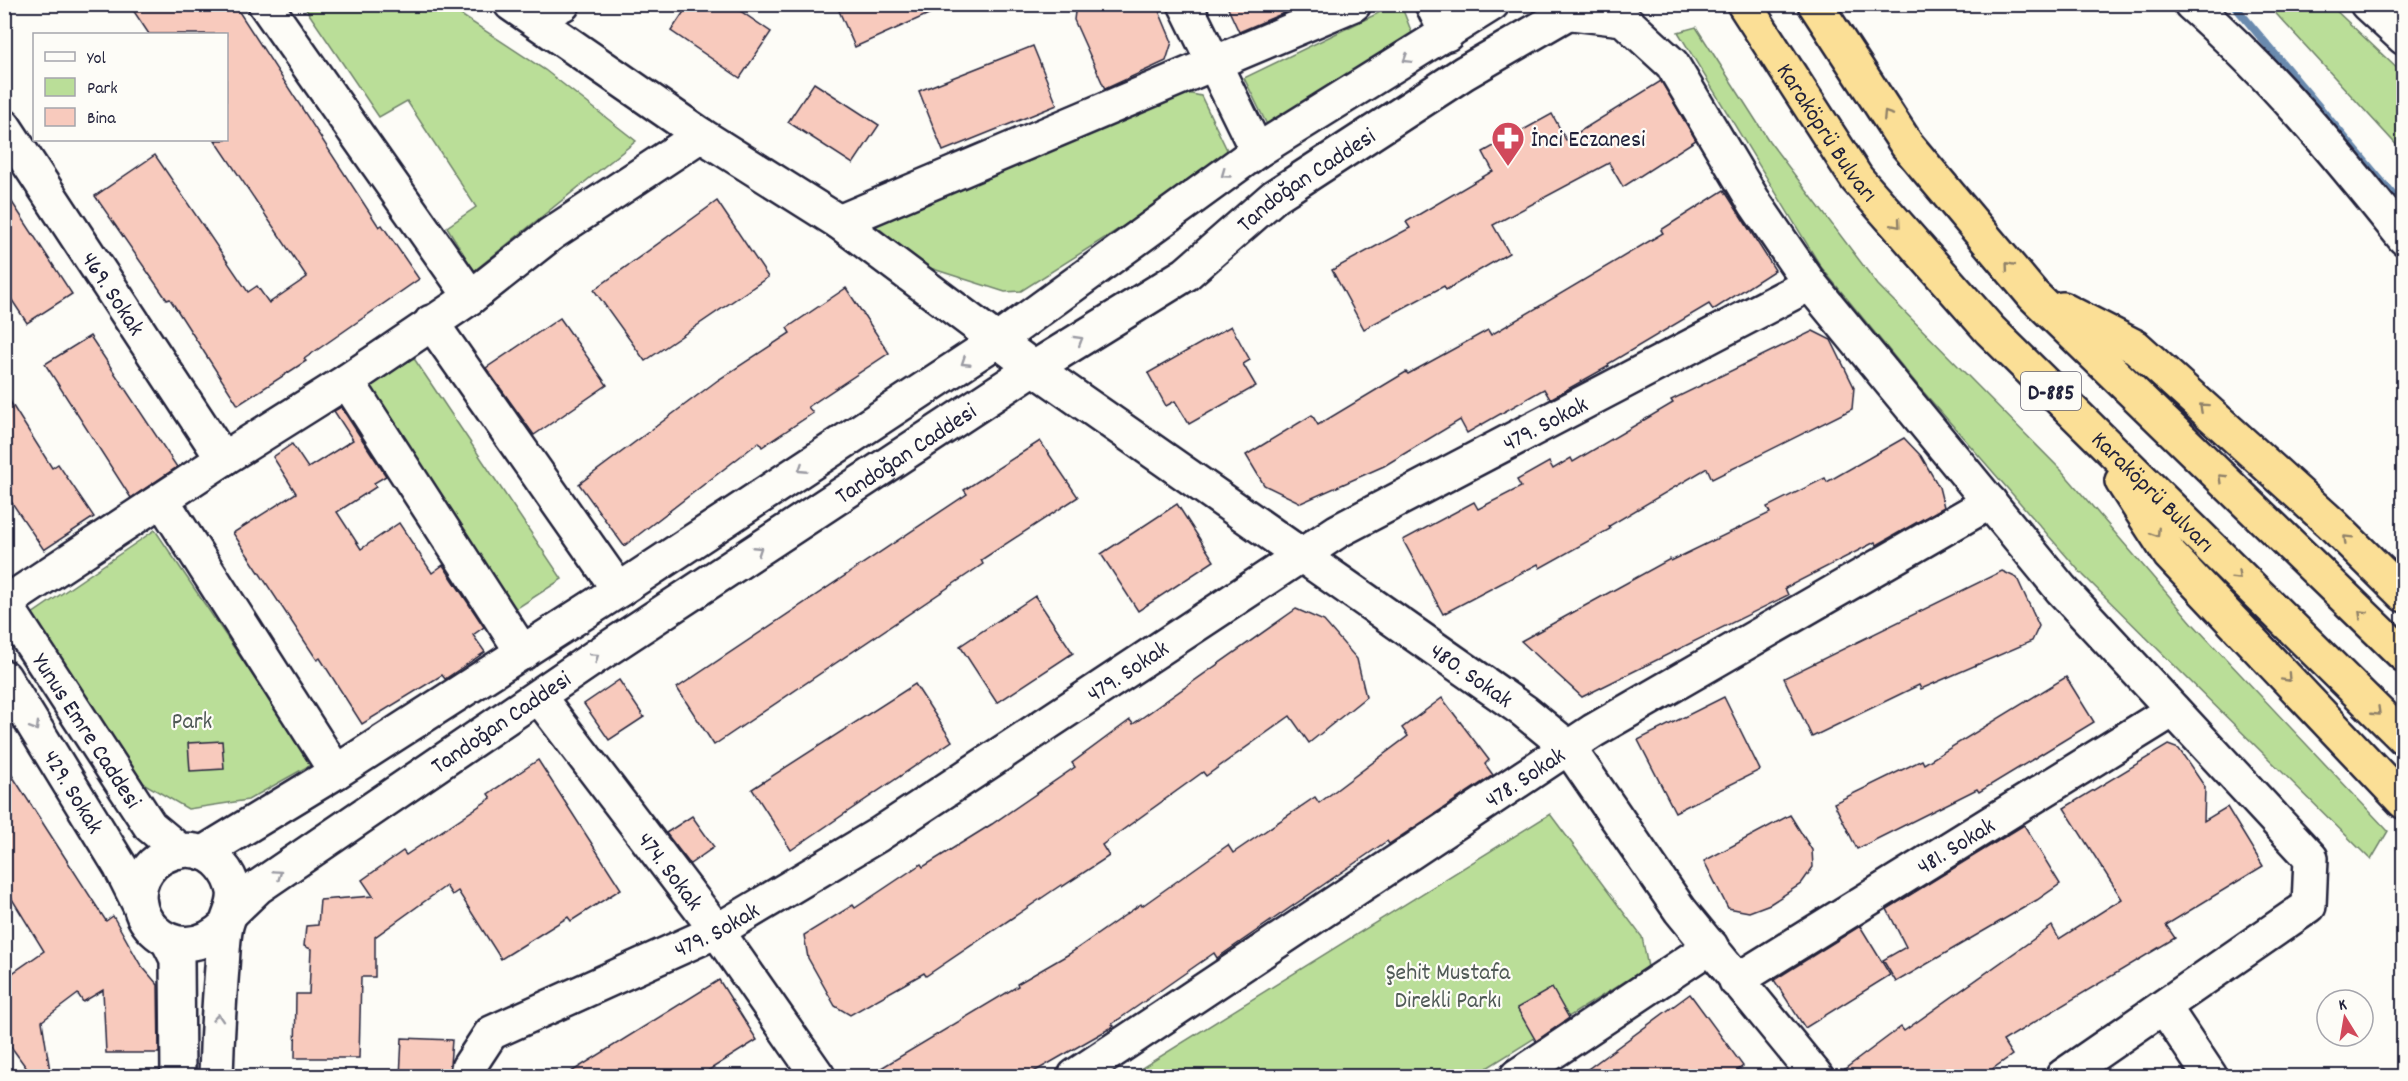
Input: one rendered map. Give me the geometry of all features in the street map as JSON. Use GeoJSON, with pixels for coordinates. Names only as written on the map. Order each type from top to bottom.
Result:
{"type":"FeatureCollection","features":[{"type":"Feature","properties":{"kind":"highway","name":"Karaköprü Bulvarı"},"geometry":{"type":"LineString","coordinates":[[1744,4],[1857,179],[1990,330],[2403,738]]}},
{"type":"Feature","properties":{"kind":"highway","name":"D-885"},"geometry":{"type":"LineString","coordinates":[[1815,4],[1907,145],[2033,295],[2403,655]]}},
{"type":"Feature","properties":{"kind":"highway"},"geometry":{"type":"LineString","coordinates":[[2033,295],[2136,347],[2331,523],[2403,595]]}},
{"type":"Feature","properties":{"kind":"highway"},"geometry":{"type":"LineString","coordinates":[[2091,431],[2170,555],[2403,801]]}},
{"type":"Feature","properties":{"kind":"street"},"geometry":{"type":"LineString","coordinates":[[265,4],[471,297]]}},
{"type":"Feature","properties":{"kind":"street"},"geometry":{"type":"LineString","coordinates":[[1185,4],[1257,151]]}},
{"type":"Feature","properties":{"kind":"street"},"geometry":{"type":"LineString","coordinates":[[839,222],[1215,65],[1354,4]]}},
{"type":"Feature","properties":{"kind":"street"},"geometry":{"type":"LineString","coordinates":[[1432,4],[1447,34]]}},
{"type":"Feature","properties":{"kind":"street","name":"Tandoğan Caddesi"},"geometry":{"type":"LineString","coordinates":[[191,852],[336,772],[523,653],[998,340],[1257,151],[1492,4]]}},
{"type":"Feature","properties":{"kind":"street"},"geometry":{"type":"LineString","coordinates":[[2191,4],[2242,49],[2319,132],[2403,238]]}},
{"type":"Feature","properties":{"kind":"street"},"geometry":{"type":"LineString","coordinates":[[2367,4],[2403,38]]}},
{"type":"Feature","properties":{"kind":"street","name":"480. Sokak"},"geometry":{"type":"LineString","coordinates":[[536,9],[701,135],[839,222],[1034,368],[1299,556],[1524,711],[1568,747],[1680,910],[1816,1077]]}},
{"type":"Feature","properties":{"kind":"street"},"geometry":{"type":"LineString","coordinates":[[1578,9],[1623,19],[1672,64],[1756,205],[1810,284],[2061,589],[2311,858],[2309,906],[2063,1077]]}},
{"type":"Feature","properties":{"kind":"street","name":"Tandoğan Caddesi"},"geometry":{"type":"LineString","coordinates":[[229,918],[258,887],[595,657],[1034,368],[1186,274],[1275,196],[1464,73],[1578,9]]}},
{"type":"Feature","properties":{"kind":"street","name":"469. Sokak"},"geometry":{"type":"LineString","coordinates":[[4,126],[223,459]]}},
{"type":"Feature","properties":{"kind":"street"},"geometry":{"type":"LineString","coordinates":[[5,603],[223,459],[347,381],[471,297],[551,234],[701,135]]}},
{"type":"Feature","properties":{"kind":"street","name":"479. Sokak"},"geometry":{"type":"LineString","coordinates":[[467,1077],[468,1068],[491,1033],[717,931],[878,835],[1338,531],[1810,284]]}},
{"type":"Feature","properties":{"kind":"street"},"geometry":{"type":"LineString","coordinates":[[432,322],[619,590]]}},
{"type":"Feature","properties":{"kind":"street"},"geometry":{"type":"LineString","coordinates":[[347,381],[523,653]]}},
{"type":"Feature","properties":{"kind":"street"},"geometry":{"type":"LineString","coordinates":[[162,500],[336,772]]}},
{"type":"Feature","properties":{"kind":"street","name":"478. Sokak"},"geometry":{"type":"LineString","coordinates":[[1075,1077],[1568,747],[1990,502]]}},
{"type":"Feature","properties":{"kind":"street","name":"Yunus Emre Caddesi"},"geometry":{"type":"LineString","coordinates":[[5,603],[150,826],[191,852]]}},
{"type":"Feature","properties":{"kind":"street","name":"429. Sokak"},"geometry":{"type":"LineString","coordinates":[[4,677],[120,866],[140,906]]}},
{"type":"Feature","properties":{"kind":"street","name":"474. Sokak"},"geometry":{"type":"LineString","coordinates":[[539,697],[717,931],[818,1077]]}},
{"type":"Feature","properties":{"kind":"street","name":"481. Sokak"},"geometry":{"type":"LineString","coordinates":[[1736,981],[2174,710]]}},
{"type":"Feature","properties":{"kind":"street"},"geometry":{"type":"LineString","coordinates":[[216,1077],[217,1020],[229,918],[234,895],[231,879],[223,866],[191,852],[165,855],[153,864],[145,877],[140,891],[140,906],[146,921],[155,932],[168,941],[184,944],[200,943],[214,936],[229,918]]}},
{"type":"Feature","properties":{"kind":"street"},"geometry":{"type":"LineString","coordinates":[[168,941],[177,959],[178,1077]]}},
{"type":"Feature","properties":{"kind":"street"},"geometry":{"type":"LineString","coordinates":[[1517,1077],[1556,1066],[1711,946]]}},
{"type":"Feature","properties":{"kind":"street"},"geometry":{"type":"LineString","coordinates":[[2164,1007],[2210,1077]]}},
{"type":"Feature","properties":{"kind":"green space"},"geometry":{"type":"Polygon","coordinates":[[[303,5],[446,5],[545,70],[636,141],[474,271],[447,227],[476,207],[407,101],[379,117],[303,5]]]}},
{"type":"Feature","properties":{"kind":"green space"},"geometry":{"type":"Polygon","coordinates":[[[1395,5],[1401,5],[1417,46],[1273,137],[1244,78],[1395,5]]]}},
{"type":"Feature","properties":{"kind":"green space"},"geometry":{"type":"Polygon","coordinates":[[[2268,5],[2330,5],[2403,74],[2403,152],[2268,5]]]}},
{"type":"Feature","properties":{"kind":"green space"},"geometry":{"type":"Polygon","coordinates":[[[1696,27],[1769,141],[1878,285],[2062,471],[2194,625],[2388,831],[2371,860],[2081,573],[1920,388],[1821,267],[1678,32],[1696,27]]]}},
{"type":"Feature","properties":{"kind":"green space"},"geometry":{"type":"Polygon","coordinates":[[[1187,93],[1201,96],[1229,154],[1226,161],[1021,291],[1005,292],[927,267],[871,222],[1187,93]]]}},
{"type":"Feature","properties":{"kind":"green space"},"geometry":{"type":"Polygon","coordinates":[[[411,354],[562,579],[508,614],[357,389],[411,354]]]}},
{"type":"Feature","properties":{"kind":"green space","name":"Park"},"geometry":{"type":"Polygon","coordinates":[[[155,530],[312,764],[248,800],[188,809],[143,783],[32,614],[155,530]]]}},
{"type":"Feature","properties":{"kind":"green space","name":"Şehit Mustafa Direkli Parkı"},"geometry":{"type":"Polygon","coordinates":[[[1550,814],[1642,937],[1648,967],[1474,1076],[1129,1076],[1550,814]]]}},
{"type":"Feature","properties":{"kind":"building"},"geometry":{"type":"Polygon","coordinates":[[[129,4],[234,4],[379,227],[382,225],[419,279],[304,359],[306,361],[238,405],[170,299],[167,300],[95,196],[155,155],[248,292],[257,286],[269,303],[307,277],[216,141],[228,141],[228,33],[148,33],[129,4]]]}},
{"type":"Feature","properties":{"kind":"building"},"geometry":{"type":"Polygon","coordinates":[[[689,4],[730,4],[771,32],[740,78],[671,31],[689,4]]]}},
{"type":"Feature","properties":{"kind":"building"},"geometry":{"type":"Polygon","coordinates":[[[836,4],[951,4],[855,47],[836,4]]]}},
{"type":"Feature","properties":{"kind":"building"},"geometry":{"type":"Polygon","coordinates":[[[1076,4],[1156,4],[1172,42],[1166,61],[1105,89],[1074,20],[1076,4]]]}},
{"type":"Feature","properties":{"kind":"building"},"geometry":{"type":"Polygon","coordinates":[[[1226,4],[1305,4],[1239,32],[1226,4]]]}},
{"type":"Feature","properties":{"kind":"building"},"geometry":{"type":"Polygon","coordinates":[[[1033,46],[1057,105],[943,151],[919,91],[1033,46]]]}},
{"type":"Feature","properties":{"kind":"building"},"geometry":{"type":"Polygon","coordinates":[[[1661,81],[1696,140],[1623,187],[1609,163],[1493,225],[1509,253],[1446,290],[1444,286],[1364,329],[1332,270],[1410,228],[1406,222],[1493,171],[1483,152],[1552,114],[1566,140],[1661,81]]]}},
{"type":"Feature","properties":{"kind":"building"},"geometry":{"type":"Polygon","coordinates":[[[814,83],[879,125],[853,164],[788,122],[814,83]]]}},
{"type":"Feature","properties":{"kind":"building"},"geometry":{"type":"Polygon","coordinates":[[[4,190],[72,294],[27,323],[4,288],[4,190]]]}},
{"type":"Feature","properties":{"kind":"building"},"geometry":{"type":"Polygon","coordinates":[[[1724,190],[1775,270],[1713,310],[1709,304],[1608,364],[1609,366],[1550,399],[1544,389],[1467,433],[1460,420],[1384,466],[1301,503],[1264,485],[1246,455],[1312,415],[1318,425],[1406,372],[1408,374],[1488,330],[1491,335],[1663,233],[1661,230],[1724,190]]]}},
{"type":"Feature","properties":{"kind":"building"},"geometry":{"type":"Polygon","coordinates":[[[717,201],[768,277],[645,361],[594,290],[717,201]]]}},
{"type":"Feature","properties":{"kind":"building"},"geometry":{"type":"Polygon","coordinates":[[[846,288],[889,353],[808,407],[813,413],[762,447],[759,442],[624,546],[579,484],[718,380],[790,333],[787,328],[846,288]]]}},
{"type":"Feature","properties":{"kind":"building"},"geometry":{"type":"Polygon","coordinates":[[[560,318],[607,385],[534,435],[486,368],[560,318]]]}},
{"type":"Feature","properties":{"kind":"building"},"geometry":{"type":"Polygon","coordinates":[[[1231,326],[1250,360],[1243,364],[1256,386],[1189,424],[1175,401],[1166,406],[1148,373],[1231,326]]]}},
{"type":"Feature","properties":{"kind":"building"},"geometry":{"type":"Polygon","coordinates":[[[1813,331],[1831,340],[1854,387],[1852,409],[1712,479],[1707,468],[1609,526],[1610,529],[1540,568],[1538,564],[1443,614],[1403,540],[1474,502],[1478,509],[1521,487],[1517,480],[1549,462],[1553,469],[1571,458],[1573,462],[1673,403],[1671,400],[1813,331]]]}},
{"type":"Feature","properties":{"kind":"building"},"geometry":{"type":"Polygon","coordinates":[[[90,336],[177,467],[131,498],[45,364],[90,336]]]}},
{"type":"Feature","properties":{"kind":"building"},"geometry":{"type":"Polygon","coordinates":[[[4,392],[52,468],[58,464],[94,517],[44,550],[4,491],[4,392]]]}},
{"type":"Feature","properties":{"kind":"building"},"geometry":{"type":"Polygon","coordinates":[[[341,407],[386,476],[374,483],[376,487],[337,512],[361,549],[399,523],[432,573],[443,565],[484,627],[473,635],[485,652],[445,679],[442,675],[362,724],[320,658],[317,660],[233,533],[296,493],[273,457],[292,444],[308,468],[353,440],[334,411],[341,407]]]}},
{"type":"Feature","properties":{"kind":"building"},"geometry":{"type":"Polygon","coordinates":[[[1904,438],[1921,456],[1939,487],[1944,507],[1877,545],[1875,542],[1785,588],[1788,595],[1582,697],[1521,641],[1670,559],[1671,561],[1770,513],[1767,507],[1825,478],[1827,482],[1904,438]]]}},
{"type":"Feature","properties":{"kind":"building"},"geometry":{"type":"Polygon","coordinates":[[[1040,441],[1078,497],[981,560],[983,564],[714,745],[677,688],[967,494],[964,490],[1040,441]]]}},
{"type":"Feature","properties":{"kind":"building"},"geometry":{"type":"Polygon","coordinates":[[[1177,504],[1214,561],[1138,611],[1101,554],[1177,504]]]}},
{"type":"Feature","properties":{"kind":"building"},"geometry":{"type":"Polygon","coordinates":[[[2002,571],[2017,578],[2039,626],[2032,641],[1921,689],[1919,685],[1812,737],[1784,678],[2002,571]]]}},
{"type":"Feature","properties":{"kind":"building"},"geometry":{"type":"Polygon","coordinates":[[[1035,596],[1073,653],[997,703],[960,646],[1035,596]]]}},
{"type":"Feature","properties":{"kind":"building"},"geometry":{"type":"Polygon","coordinates":[[[1296,609],[1324,621],[1357,659],[1366,697],[1309,743],[1290,716],[1206,776],[1203,772],[1102,845],[1109,856],[1062,887],[1061,885],[926,976],[924,973],[850,1015],[835,1006],[808,958],[804,935],[853,905],[855,908],[921,864],[923,867],[992,824],[1075,767],[1072,763],[1130,720],[1133,724],[1296,609]]]}},
{"type":"Feature","properties":{"kind":"building"},"geometry":{"type":"Polygon","coordinates":[[[2066,677],[2094,722],[1979,792],[1977,789],[1857,849],[1834,803],[1922,760],[1924,764],[2066,677]]]}},
{"type":"Feature","properties":{"kind":"building"},"geometry":{"type":"Polygon","coordinates":[[[619,680],[644,717],[609,740],[584,704],[619,680]]]}},
{"type":"Feature","properties":{"kind":"building"},"geometry":{"type":"Polygon","coordinates":[[[915,684],[952,741],[791,850],[752,789],[915,684]]]}},
{"type":"Feature","properties":{"kind":"building"},"geometry":{"type":"Polygon","coordinates":[[[1724,697],[1760,770],[1675,812],[1638,740],[1724,697]]]}},
{"type":"Feature","properties":{"kind":"building"},"geometry":{"type":"Polygon","coordinates":[[[1442,698],[1489,760],[1485,764],[1493,775],[1389,844],[1387,841],[1217,958],[1214,953],[1112,1024],[1114,1026],[1025,1077],[866,1077],[1069,954],[1228,845],[1233,853],[1315,797],[1319,803],[1408,736],[1402,728],[1442,698]]]}},
{"type":"Feature","properties":{"kind":"building"},"geometry":{"type":"Polygon","coordinates":[[[222,741],[224,769],[190,771],[188,743],[222,741]]]}},
{"type":"Feature","properties":{"kind":"building"},"geometry":{"type":"Polygon","coordinates":[[[2168,745],[2179,749],[2205,787],[2204,821],[2227,807],[2263,866],[2166,925],[2175,938],[2003,1041],[2012,1055],[1981,1077],[1834,1077],[1901,1027],[1904,1031],[2052,926],[2059,939],[2122,899],[2064,808],[2168,745]]]}},
{"type":"Feature","properties":{"kind":"building"},"geometry":{"type":"Polygon","coordinates":[[[538,760],[621,889],[571,921],[568,917],[501,959],[458,891],[452,895],[446,886],[375,937],[375,977],[361,977],[359,1058],[295,1058],[296,994],[309,994],[311,949],[304,946],[306,926],[318,925],[320,900],[373,896],[362,880],[403,851],[406,855],[491,798],[488,794],[538,760]]]}},
{"type":"Feature","properties":{"kind":"building"},"geometry":{"type":"Polygon","coordinates":[[[4,763],[106,921],[113,916],[140,964],[158,985],[159,1053],[106,1053],[103,990],[83,1002],[78,994],[42,1021],[51,1077],[33,1077],[4,1037],[4,979],[44,951],[4,886],[4,763]]]}},
{"type":"Feature","properties":{"kind":"building"},"geometry":{"type":"Polygon","coordinates":[[[1790,815],[1812,850],[1813,867],[1801,884],[1770,904],[1749,912],[1728,908],[1704,861],[1790,815]]]}},
{"type":"Feature","properties":{"kind":"building"},"geometry":{"type":"Polygon","coordinates":[[[692,816],[714,847],[690,864],[666,833],[692,816]]]}},
{"type":"Feature","properties":{"kind":"building"},"geometry":{"type":"Polygon","coordinates":[[[2024,825],[2060,884],[2037,900],[1896,982],[1883,960],[1906,947],[1887,909],[2024,825]]]}},
{"type":"Feature","properties":{"kind":"building"},"geometry":{"type":"Polygon","coordinates":[[[1860,926],[1890,975],[1805,1028],[1774,980],[1860,926]]]}},
{"type":"Feature","properties":{"kind":"building"},"geometry":{"type":"Polygon","coordinates":[[[719,980],[757,1040],[698,1077],[563,1077],[719,980]]]}},
{"type":"Feature","properties":{"kind":"building"},"geometry":{"type":"Polygon","coordinates":[[[1552,988],[1569,1018],[1536,1041],[1517,1008],[1552,988]]]}},
{"type":"Feature","properties":{"kind":"building"},"geometry":{"type":"Polygon","coordinates":[[[1690,994],[1743,1066],[1729,1077],[1577,1077],[1690,994]]]}},
{"type":"Feature","properties":{"kind":"building"},"geometry":{"type":"Polygon","coordinates":[[[402,1038],[452,1040],[449,1077],[400,1077],[402,1038]]]}},
{"type":"Feature","properties":{"kind":"waterway"},"geometry":{"type":"LineString","coordinates":[[2233,4],[2404,208]]}},
{"type":"Feature","properties":{"kind":"place","name":"İnci Eczanesi"},"geometry":{"type":"Point","coordinates":[1508,167]}}]}
